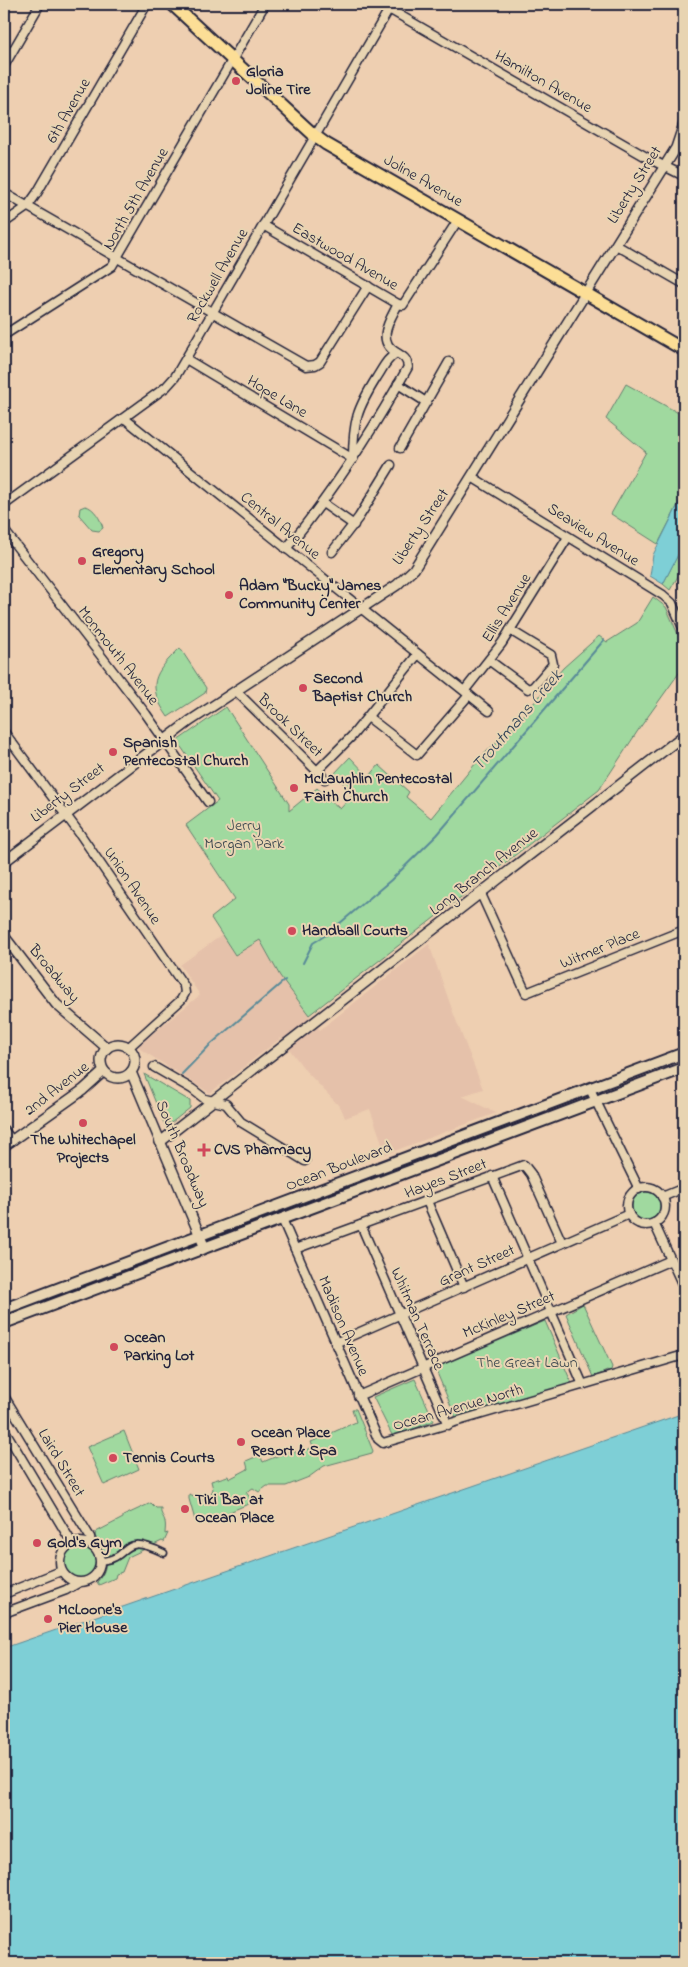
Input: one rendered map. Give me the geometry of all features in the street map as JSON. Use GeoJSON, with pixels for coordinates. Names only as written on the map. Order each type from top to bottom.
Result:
{"type":"FeatureCollection","features":[{"type":"Feature","properties":{"kind":"main road","name":"Joline Avenue"},"geometry":{"type":"LineString","coordinates":[[172,4],[314,136],[684,350]]}},
{"type":"Feature","properties":{"kind":"main road","name":"Ocean Boulevard"},"geometry":{"type":"LineString","coordinates":[[4,1309],[684,1053]]}},
{"type":"Feature","properties":{"kind":"main road","name":"Ocean Boulevard"},"geometry":{"type":"LineString","coordinates":[[4,1323],[186,1253],[205,1248],[684,1068]]}},
{"type":"Feature","properties":{"kind":"street"},"geometry":{"type":"LineString","coordinates":[[4,66],[40,4]]}},
{"type":"Feature","properties":{"kind":"street","name":"6th Avenue"},"geometry":{"type":"LineString","coordinates":[[4,223],[27,207],[37,193],[147,4]]}},
{"type":"Feature","properties":{"kind":"street","name":"North 5th Avenue"},"geometry":{"type":"LineString","coordinates":[[4,335],[101,275],[117,259],[234,60],[264,4]]}},
{"type":"Feature","properties":{"kind":"street","name":"Rockwell Avenue"},"geometry":{"type":"LineString","coordinates":[[4,505],[166,387],[212,314],[390,6]]}},
{"type":"Feature","properties":{"kind":"street","name":"Hamilton Avenue"},"geometry":{"type":"LineString","coordinates":[[390,6],[684,176]]}},
{"type":"Feature","properties":{"kind":"street","name":"Liberty Street"},"geometry":{"type":"LineString","coordinates":[[4,862],[164,739],[397,585],[414,569],[676,148],[684,124]]}},
{"type":"Feature","properties":{"kind":"street"},"geometry":{"type":"LineString","coordinates":[[4,193],[298,363],[310,366],[320,362],[368,286]]}},
{"type":"Feature","properties":{"kind":"street","name":"Eastwood Avenue"},"geometry":{"type":"LineString","coordinates":[[263,225],[398,304],[403,305],[458,220]]}},
{"type":"Feature","properties":{"kind":"street"},"geometry":{"type":"LineString","coordinates":[[616,245],[684,284]]}},
{"type":"Feature","properties":{"kind":"street"},"geometry":{"type":"LineString","coordinates":[[286,549],[324,504],[408,367],[404,356],[387,345],[385,336],[385,330],[398,304]]}},
{"type":"Feature","properties":{"kind":"street"},"geometry":{"type":"LineString","coordinates":[[353,459],[353,432],[358,411],[388,360],[397,353]]}},
{"type":"Feature","properties":{"kind":"street","name":"Hope Lane"},"geometry":{"type":"LineString","coordinates":[[186,358],[353,459]]}},
{"type":"Feature","properties":{"kind":"street"},"geometry":{"type":"LineString","coordinates":[[400,448],[448,362]]}},
{"type":"Feature","properties":{"kind":"street"},"geometry":{"type":"LineString","coordinates":[[398,384],[426,402]]}},
{"type":"Feature","properties":{"kind":"street","name":"Central Avenue"},"geometry":{"type":"LineString","coordinates":[[124,418],[489,711]]}},
{"type":"Feature","properties":{"kind":"street"},"geometry":{"type":"LineString","coordinates":[[332,552],[354,524],[391,465]]}},
{"type":"Feature","properties":{"kind":"street","name":"Seaview Avenue"},"geometry":{"type":"LineString","coordinates":[[472,477],[667,598],[673,606],[684,630]]}},
{"type":"Feature","properties":{"kind":"street"},"geometry":{"type":"LineString","coordinates":[[324,504],[354,524]]}},
{"type":"Feature","properties":{"kind":"street","name":"Monmouth Avenue"},"geometry":{"type":"LineString","coordinates":[[4,530],[164,739],[208,802]]}},
{"type":"Feature","properties":{"kind":"street","name":"Ellis Avenue"},"geometry":{"type":"LineString","coordinates":[[368,717],[417,755],[490,661],[568,536]]}},
{"type":"Feature","properties":{"kind":"street"},"geometry":{"type":"LineString","coordinates":[[490,661],[528,689],[533,687],[552,664],[551,655],[510,630]]}},
{"type":"Feature","properties":{"kind":"street"},"geometry":{"type":"LineString","coordinates":[[317,771],[368,717],[418,654]]}},
{"type":"Feature","properties":{"kind":"street","name":"Brook Street"},"geometry":{"type":"LineString","coordinates":[[236,691],[325,779]]}},
{"type":"Feature","properties":{"kind":"street","name":"Union Avenue"},"geometry":{"type":"LineString","coordinates":[[4,732],[66,814],[184,986],[185,993],[181,1000],[128,1048]]}},
{"type":"Feature","properties":{"kind":"street","name":"Long Branch Avenue"},"geometry":{"type":"LineString","coordinates":[[160,1142],[684,735]]}},
{"type":"Feature","properties":{"kind":"street","name":"Witmer Place"},"geometry":{"type":"LineString","coordinates":[[481,894],[526,993],[684,930]]}},
{"type":"Feature","properties":{"kind":"street","name":"Broadway"},"geometry":{"type":"LineString","coordinates":[[4,936],[56,1004],[107,1048]]}},
{"type":"Feature","properties":{"kind":"street"},"geometry":{"type":"LineString","coordinates":[[115,1045],[128,1048],[134,1062],[131,1072],[118,1078],[104,1071],[102,1057],[107,1048],[115,1045]]}},
{"type":"Feature","properties":{"kind":"street"},"geometry":{"type":"LineString","coordinates":[[154,1067],[192,1089],[203,1098],[226,1104],[241,1122],[305,1161]]}},
{"type":"Feature","properties":{"kind":"street","name":"2nd Avenue"},"geometry":{"type":"LineString","coordinates":[[8,1144],[84,1090],[104,1071]]}},
{"type":"Feature","properties":{"kind":"street","name":"South Broadway"},"geometry":{"type":"LineString","coordinates":[[131,1072],[205,1248]]}},
{"type":"Feature","properties":{"kind":"street"},"geometry":{"type":"LineString","coordinates":[[590,1088],[639,1189]]}},
{"type":"Feature","properties":{"kind":"street"},"geometry":{"type":"LineString","coordinates":[[4,1130],[8,1144]]}},
{"type":"Feature","properties":{"kind":"street","name":"Hayes Street"},"geometry":{"type":"LineString","coordinates":[[295,1249],[519,1166],[527,1168],[562,1243]]}},
{"type":"Feature","properties":{"kind":"street"},"geometry":{"type":"LineString","coordinates":[[492,1176],[583,1385]]}},
{"type":"Feature","properties":{"kind":"street"},"geometry":{"type":"LineString","coordinates":[[662,1197],[684,1188]]}},
{"type":"Feature","properties":{"kind":"street"},"geometry":{"type":"LineString","coordinates":[[639,1189],[655,1190],[662,1197],[664,1209],[659,1220],[654,1223],[640,1224],[629,1214],[628,1202],[630,1197],[639,1189]]}},
{"type":"Feature","properties":{"kind":"street"},"geometry":{"type":"LineString","coordinates":[[426,1201],[464,1286]]}},
{"type":"Feature","properties":{"kind":"street","name":"Grant Street"},"geometry":{"type":"LineString","coordinates":[[336,1343],[629,1214]]}},
{"type":"Feature","properties":{"kind":"street","name":"Madison Avenue"},"geometry":{"type":"LineString","coordinates":[[282,1219],[358,1396],[378,1439],[382,1442]]}},
{"type":"Feature","properties":{"kind":"street"},"geometry":{"type":"LineString","coordinates":[[654,1223],[684,1288]]}},
{"type":"Feature","properties":{"kind":"street","name":"Whitman Terrace"},"geometry":{"type":"LineString","coordinates":[[361,1225],[448,1425]]}},
{"type":"Feature","properties":{"kind":"street","name":"McKinley Street"},"geometry":{"type":"LineString","coordinates":[[358,1396],[671,1260]]}},
{"type":"Feature","properties":{"kind":"street","name":"Ocean Avenue North"},"geometry":{"type":"LineString","coordinates":[[382,1442],[448,1425],[684,1355]]}},
{"type":"Feature","properties":{"kind":"street","name":"Laird Street"},"geometry":{"type":"LineString","coordinates":[[4,1396],[90,1537],[92,1546]]}},
{"type":"Feature","properties":{"kind":"street","name":"Laird Street"},"geometry":{"type":"LineString","coordinates":[[4,1429],[72,1543]]}},
{"type":"Feature","properties":{"kind":"street"},"geometry":{"type":"LineString","coordinates":[[4,1613],[93,1578],[99,1570],[99,1554],[92,1546],[82,1542],[72,1543],[62,1552],[60,1558],[61,1571],[65,1577],[78,1583]]}},
{"type":"Feature","properties":{"kind":"street"},"geometry":{"type":"LineString","coordinates":[[100,1561],[114,1558],[135,1544],[145,1545],[164,1553]]}},
{"type":"Feature","properties":{"kind":"street"},"geometry":{"type":"LineString","coordinates":[[4,1594],[61,1571]]}},
{"type":"Feature","properties":{"kind":"shaded area"},"geometry":{"type":"Polygon","coordinates":[[[222,935],[235,955],[260,940],[280,976],[320,1030],[429,944],[483,1089],[462,1096],[496,1113],[386,1154],[370,1109],[345,1118],[341,1108],[305,1070],[281,1038],[210,1093],[140,1049],[139,1045],[200,995],[180,965],[222,935]]]}},
{"type":"Feature","properties":{"kind":"green space"},"geometry":{"type":"Polygon","coordinates":[[[626,384],[684,416],[684,493],[658,544],[611,514],[646,452],[606,419],[626,384]]]}},
{"type":"Feature","properties":{"kind":"green space"},"geometry":{"type":"Polygon","coordinates":[[[85,506],[94,511],[99,518],[103,528],[99,531],[92,530],[79,515],[80,508],[85,506]]]}},
{"type":"Feature","properties":{"kind":"green space"},"geometry":{"type":"Polygon","coordinates":[[[684,543],[684,566],[670,590],[663,584],[684,543]]]}},
{"type":"Feature","properties":{"kind":"green space","name":"Jerry Morgan Park"},"geometry":{"type":"Polygon","coordinates":[[[653,597],[666,607],[684,648],[684,666],[599,790],[309,1015],[280,976],[260,940],[235,955],[211,918],[235,899],[186,825],[218,801],[177,741],[226,707],[289,804],[289,811],[317,788],[340,809],[354,794],[334,774],[350,757],[369,777],[379,765],[409,792],[406,797],[431,818],[480,758],[518,722],[563,668],[599,636],[607,642],[637,623],[653,597]]]}},
{"type":"Feature","properties":{"kind":"green space"},"geometry":{"type":"Polygon","coordinates":[[[180,648],[206,688],[205,693],[168,717],[157,696],[156,680],[164,665],[180,648]]]}},
{"type":"Feature","properties":{"kind":"green space"},"geometry":{"type":"Polygon","coordinates":[[[144,1074],[190,1101],[190,1108],[171,1123],[164,1123],[144,1074]]]}},
{"type":"Feature","properties":{"kind":"green space"},"geometry":{"type":"Polygon","coordinates":[[[646,1192],[656,1196],[660,1206],[656,1216],[646,1220],[636,1216],[632,1206],[636,1196],[646,1192]]]}},
{"type":"Feature","properties":{"kind":"green space"},"geometry":{"type":"Polygon","coordinates":[[[583,1304],[612,1367],[610,1373],[607,1371],[593,1377],[566,1314],[583,1304]]]}},
{"type":"Feature","properties":{"kind":"green space","name":"The Great Lawn"},"geometry":{"type":"Polygon","coordinates":[[[545,1321],[572,1384],[456,1418],[435,1368],[545,1321]]]}},
{"type":"Feature","properties":{"kind":"green space"},"geometry":{"type":"Polygon","coordinates":[[[415,1379],[434,1421],[393,1437],[373,1397],[415,1379]]]}},
{"type":"Feature","properties":{"kind":"green space"},"geometry":{"type":"Polygon","coordinates":[[[352,1409],[356,1409],[373,1451],[372,1453],[324,1466],[309,1477],[286,1486],[267,1486],[259,1492],[253,1488],[246,1492],[253,1502],[208,1521],[195,1520],[189,1494],[208,1501],[213,1489],[211,1481],[228,1476],[229,1479],[248,1469],[246,1461],[260,1455],[263,1462],[294,1449],[296,1454],[313,1447],[311,1442],[356,1422],[352,1409]]]}},
{"type":"Feature","properties":{"kind":"green space","name":"Tennis Courts"},"geometry":{"type":"Polygon","coordinates":[[[124,1431],[139,1469],[104,1485],[87,1447],[124,1431]]]}},
{"type":"Feature","properties":{"kind":"green space"},"geometry":{"type":"Polygon","coordinates":[[[151,1503],[156,1508],[161,1508],[165,1524],[165,1534],[168,1533],[164,1542],[162,1541],[128,1557],[122,1572],[116,1574],[115,1578],[99,1585],[97,1582],[102,1576],[106,1564],[102,1548],[95,1536],[96,1532],[123,1518],[123,1516],[151,1503]]]}},
{"type":"Feature","properties":{"kind":"green space"},"geometry":{"type":"Polygon","coordinates":[[[80,1546],[92,1550],[96,1562],[92,1574],[80,1578],[68,1574],[64,1562],[68,1550],[80,1546]]]}},
{"type":"Feature","properties":{"kind":"water"},"geometry":{"type":"Polygon","coordinates":[[[684,493],[684,543],[663,584],[650,576],[653,555],[684,493]]]}},
{"type":"Feature","properties":{"kind":"water"},"geometry":{"type":"Polygon","coordinates":[[[684,1413],[684,1963],[4,1963],[4,1648],[684,1413]]]}},
{"type":"Feature","properties":{"kind":"waterway","name":"Troutmans Creek"},"geometry":{"type":"LineString","coordinates":[[303,963],[313,943],[326,935],[391,880],[437,835],[604,640]]}},
{"type":"Feature","properties":{"kind":"waterway"},"geometry":{"type":"LineString","coordinates":[[182,1074],[210,1045],[285,980]]}},
{"type":"Feature","properties":{"kind":"place","name":"Gloria Joline Tire"},"geometry":{"type":"Point","coordinates":[236,81]}},
{"type":"Feature","properties":{"kind":"place","name":"Gregory Elementary School"},"geometry":{"type":"Point","coordinates":[82,561]}},
{"type":"Feature","properties":{"kind":"place","name":"Adam \"Bucky\" James Community Center"},"geometry":{"type":"Point","coordinates":[229,595]}},
{"type":"Feature","properties":{"kind":"place","name":"Second Baptist Church"},"geometry":{"type":"Point","coordinates":[303,688]}},
{"type":"Feature","properties":{"kind":"place","name":"Spanish Pentecostal Church"},"geometry":{"type":"Point","coordinates":[113,752]}},
{"type":"Feature","properties":{"kind":"place","name":"McLaughlin Pentecostal Faith Church"},"geometry":{"type":"Point","coordinates":[294,788]}},
{"type":"Feature","properties":{"kind":"place","name":"Handball Courts"},"geometry":{"type":"Point","coordinates":[292,931]}},
{"type":"Feature","properties":{"kind":"place","name":"The Whitechapel Projects"},"geometry":{"type":"Point","coordinates":[83,1123]}},
{"type":"Feature","properties":{"kind":"place","name":"CVS Pharmacy"},"geometry":{"type":"Point","coordinates":[204,1150]}},
{"type":"Feature","properties":{"kind":"place","name":"Ocean Parking Lot"},"geometry":{"type":"Point","coordinates":[114,1347]}},
{"type":"Feature","properties":{"kind":"place","name":"Ocean Place Resort & Spa"},"geometry":{"type":"Point","coordinates":[241,1442]}},
{"type":"Feature","properties":{"kind":"place","name":"Tennis Courts"},"geometry":{"type":"Point","coordinates":[113,1458]}},
{"type":"Feature","properties":{"kind":"place","name":"Tiki Bar at Ocean Place"},"geometry":{"type":"Point","coordinates":[185,1509]}},
{"type":"Feature","properties":{"kind":"place","name":"Gold's Gym"},"geometry":{"type":"Point","coordinates":[37,1543]}},
{"type":"Feature","properties":{"kind":"place","name":"McLoone's Pier House"},"geometry":{"type":"Point","coordinates":[48,1619]}}]}
